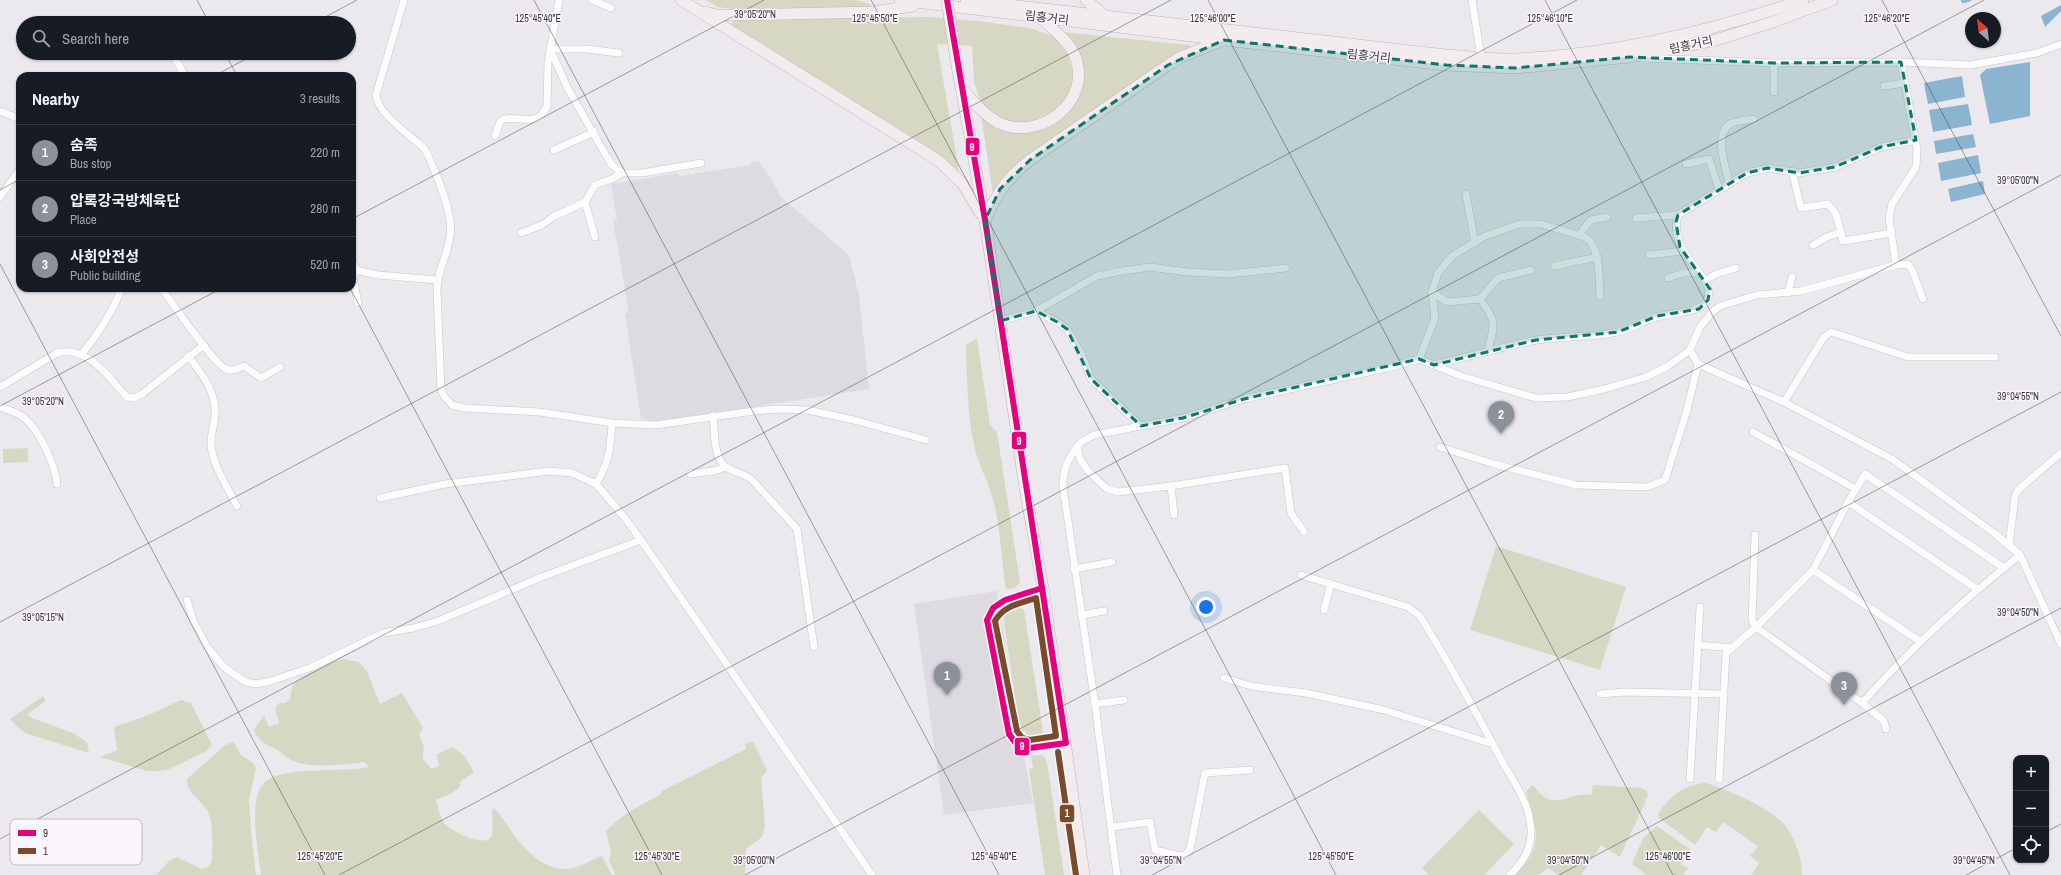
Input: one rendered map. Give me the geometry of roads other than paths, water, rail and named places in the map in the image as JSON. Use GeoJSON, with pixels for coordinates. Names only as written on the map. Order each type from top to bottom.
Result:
{"type":"FeatureCollection","features":[{"type":"Feature","properties":{"kind":"main road"},"geometry":{"type":"LineString","coordinates":[[681,0],[939,161],[962,183],[985,220]]}},
{"type":"Feature","properties":{"kind":"main road"},"geometry":{"type":"LineString","coordinates":[[689,0],[699,11],[717,15],[873,12],[923,4]]}},
{"type":"Feature","properties":{"kind":"main road","name":"림흥거리"},"geometry":{"type":"LineString","coordinates":[[900,0],[1224,40],[1446,65],[1515,68],[1630,57],[1716,40],[1773,22],[1832,0]]}},
{"type":"Feature","properties":{"kind":"main road"},"geometry":{"type":"LineString","coordinates":[[947,0],[956,60],[985,220],[1025,488],[1043,588],[1084,875]]}},
{"type":"Feature","properties":{"kind":"main road","name":"림흥거리"},"geometry":{"type":"LineString","coordinates":[[966,0],[1429,53],[1513,59],[1618,49],[1708,30],[1803,0]]}},
{"type":"Feature","properties":{"kind":"main road"},"geometry":{"type":"LineString","coordinates":[[1086,0],[1105,16]]}},
{"type":"Feature","properties":{"kind":"main road"},"geometry":{"type":"LineString","coordinates":[[962,89],[988,116],[999,123],[1013,127],[1029,128],[1046,123],[1068,106],[1075,94],[1078,69],[1075,56],[1069,46],[1040,17]]}},
{"type":"Feature","properties":{"kind":"main road"},"geometry":{"type":"LineString","coordinates":[[985,220],[1000,189],[1030,160],[1168,65],[1181,57],[1224,40]]}},
{"type":"Feature","properties":{"kind":"street"},"geometry":{"type":"LineString","coordinates":[[404,0],[376,95],[379,106],[385,114],[427,153],[445,202],[451,226],[450,237],[437,280],[441,389],[444,396],[452,405],[465,408],[540,412],[612,423],[656,424],[779,409],[808,410],[858,421],[926,440]]}},
{"type":"Feature","properties":{"kind":"street"},"geometry":{"type":"LineString","coordinates":[[495,136],[500,122],[504,119],[534,120],[540,117],[547,106],[548,62],[559,0]]}},
{"type":"Feature","properties":{"kind":"street"},"geometry":{"type":"LineString","coordinates":[[592,0],[611,8]]}},
{"type":"Feature","properties":{"kind":"street"},"geometry":{"type":"LineString","coordinates":[[1472,0],[1481,57]]}},
{"type":"Feature","properties":{"kind":"street"},"geometry":{"type":"LineString","coordinates":[[1630,57],[1774,63],[1901,62],[1970,65],[2037,53],[2061,44]]}},
{"type":"Feature","properties":{"kind":"street"},"geometry":{"type":"LineString","coordinates":[[550,49],[619,53]]}},
{"type":"Feature","properties":{"kind":"street"},"geometry":{"type":"LineString","coordinates":[[550,49],[567,87],[611,164],[622,173]]}},
{"type":"Feature","properties":{"kind":"street"},"geometry":{"type":"LineString","coordinates":[[176,60],[183,72]]}},
{"type":"Feature","properties":{"kind":"street"},"geometry":{"type":"LineString","coordinates":[[1896,265],[1889,218],[1892,204],[1916,167],[1917,149],[1901,62]]}},
{"type":"Feature","properties":{"kind":"street"},"geometry":{"type":"LineString","coordinates":[[1774,63],[1774,92]]}},
{"type":"Feature","properties":{"kind":"street"},"geometry":{"type":"LineString","coordinates":[[1884,86],[1905,83]]}},
{"type":"Feature","properties":{"kind":"street"},"geometry":{"type":"LineString","coordinates":[[0,111],[16,117]]}},
{"type":"Feature","properties":{"kind":"street"},"geometry":{"type":"LineString","coordinates":[[1730,183],[1721,141],[1724,128],[1731,123],[1754,119]]}},
{"type":"Feature","properties":{"kind":"street"},"geometry":{"type":"LineString","coordinates":[[554,150],[594,132]]}},
{"type":"Feature","properties":{"kind":"street"},"geometry":{"type":"LineString","coordinates":[[1636,218],[1678,215],[1718,189],[1747,173],[1768,168],[1799,173],[1835,167],[1881,147],[1916,140]]}},
{"type":"Feature","properties":{"kind":"street"},"geometry":{"type":"LineString","coordinates":[[1686,164],[1709,159],[1718,189]]}},
{"type":"Feature","properties":{"kind":"street"},"geometry":{"type":"LineString","coordinates":[[521,233],[542,225],[585,202],[596,184],[612,179],[622,173],[642,173],[700,163]]}},
{"type":"Feature","properties":{"kind":"street"},"geometry":{"type":"LineString","coordinates":[[1792,171],[1801,208],[1828,204],[1836,214],[1843,241],[1892,233]]}},
{"type":"Feature","properties":{"kind":"street"},"geometry":{"type":"LineString","coordinates":[[0,197],[16,175]]}},
{"type":"Feature","properties":{"kind":"street"},"geometry":{"type":"LineString","coordinates":[[1466,194],[1474,243]]}},
{"type":"Feature","properties":{"kind":"street"},"geometry":{"type":"LineString","coordinates":[[585,202],[595,237]]}},
{"type":"Feature","properties":{"kind":"street"},"geometry":{"type":"LineString","coordinates":[[1434,365],[1488,350],[1536,340],[1618,332],[1635,327],[1658,316],[1699,309],[1708,300],[1710,289],[1706,280],[1698,273],[1680,247],[1676,222],[1678,215]]}},
{"type":"Feature","properties":{"kind":"street"},"geometry":{"type":"LineString","coordinates":[[1579,235],[1591,220],[1607,217]]}},
{"type":"Feature","properties":{"kind":"street"},"geometry":{"type":"LineString","coordinates":[[1419,359],[1435,318],[1432,292],[1438,273],[1452,256],[1485,236],[1520,224],[1541,224],[1579,235],[1590,240],[1597,257],[1600,296]]}},
{"type":"Feature","properties":{"kind":"street"},"geometry":{"type":"LineString","coordinates":[[1813,245],[1827,237],[1841,232]]}},
{"type":"Feature","properties":{"kind":"street"},"geometry":{"type":"LineString","coordinates":[[1649,255],[1683,251]]}},
{"type":"Feature","properties":{"kind":"street"},"geometry":{"type":"LineString","coordinates":[[1554,266],[1597,257]]}},
{"type":"Feature","properties":{"kind":"street"},"geometry":{"type":"LineString","coordinates":[[1117,875],[1095,704],[1062,487],[1063,474],[1069,457],[1081,442],[1094,435],[1183,418],[1244,399],[1386,368],[1419,359],[1490,386],[1536,398],[1567,397],[1604,389],[1646,377],[1668,366],[1690,350],[1700,328],[1712,312],[1720,306],[1757,296],[1788,293],[1826,285],[1896,265],[1908,264],[1912,270],[1923,299]]}},
{"type":"Feature","properties":{"kind":"street"},"geometry":{"type":"LineString","coordinates":[[1000,321],[1036,311],[1097,276],[1116,272],[1149,267],[1188,272],[1228,274],[1286,268]]}},
{"type":"Feature","properties":{"kind":"street"},"geometry":{"type":"LineString","coordinates":[[1706,280],[1716,274],[1736,268]]}},
{"type":"Feature","properties":{"kind":"street"},"geometry":{"type":"LineString","coordinates":[[356,270],[378,275],[437,280]]}},
{"type":"Feature","properties":{"kind":"street"},"geometry":{"type":"LineString","coordinates":[[1432,292],[1447,302],[1480,300],[1498,278],[1530,270]]}},
{"type":"Feature","properties":{"kind":"street"},"geometry":{"type":"LineString","coordinates":[[1668,278],[1683,273],[1698,273]]}},
{"type":"Feature","properties":{"kind":"street"},"geometry":{"type":"LineString","coordinates":[[1788,293],[1792,277]]}},
{"type":"Feature","properties":{"kind":"street"},"geometry":{"type":"LineString","coordinates":[[82,354],[102,329],[112,312],[120,292]]}},
{"type":"Feature","properties":{"kind":"street"},"geometry":{"type":"LineString","coordinates":[[164,292],[204,345],[221,365],[228,370],[236,370],[244,366],[261,378],[280,367]]}},
{"type":"Feature","properties":{"kind":"street"},"geometry":{"type":"LineString","coordinates":[[356,292],[358,303]]}},
{"type":"Feature","properties":{"kind":"street"},"geometry":{"type":"LineString","coordinates":[[1480,300],[1491,314],[1495,325],[1488,350]]}},
{"type":"Feature","properties":{"kind":"street"},"geometry":{"type":"LineString","coordinates":[[1036,311],[1068,329],[1082,354],[1091,378],[1141,426]]}},
{"type":"Feature","properties":{"kind":"street"},"geometry":{"type":"LineString","coordinates":[[1784,402],[1824,337],[1832,332],[1908,358],[1995,357]]}},
{"type":"Feature","properties":{"kind":"street"},"geometry":{"type":"LineString","coordinates":[[0,387],[57,353],[66,351],[82,354],[92,360],[127,397],[134,398],[142,394],[188,356],[204,345]]}},
{"type":"Feature","properties":{"kind":"street"},"geometry":{"type":"LineString","coordinates":[[1690,350],[1698,364],[1784,402],[1892,459],[1959,507],[2009,546],[2020,555],[2061,644]]}},
{"type":"Feature","properties":{"kind":"street"},"geometry":{"type":"LineString","coordinates":[[188,356],[207,383],[215,401],[215,414],[211,443],[213,453],[237,506]]}},
{"type":"Feature","properties":{"kind":"street"},"geometry":{"type":"LineString","coordinates":[[1440,447],[1494,464],[1576,485],[1647,487],[1665,480],[1687,410],[1698,364]]}},
{"type":"Feature","properties":{"kind":"street"},"geometry":{"type":"LineString","coordinates":[[0,407],[16,413],[29,422],[50,457],[55,470],[57,484]]}},
{"type":"Feature","properties":{"kind":"street"},"geometry":{"type":"LineString","coordinates":[[713,416],[720,461],[726,467],[750,478],[797,529],[814,647]]}},
{"type":"Feature","properties":{"kind":"street"},"geometry":{"type":"LineString","coordinates":[[596,484],[605,469],[610,455],[612,423]]}},
{"type":"Feature","properties":{"kind":"street"},"geometry":{"type":"LineString","coordinates":[[1753,432],[1856,488]]}},
{"type":"Feature","properties":{"kind":"street"},"geometry":{"type":"LineString","coordinates":[[1078,447],[1080,459],[1088,471],[1106,489],[1118,492],[1171,486],[1285,468],[1291,513],[1304,532]]}},
{"type":"Feature","properties":{"kind":"street"},"geometry":{"type":"LineString","coordinates":[[2009,546],[2015,496],[2018,490],[2061,453]]}},
{"type":"Feature","properties":{"kind":"street"},"geometry":{"type":"LineString","coordinates":[[690,474],[714,471],[726,467]]}},
{"type":"Feature","properties":{"kind":"street"},"geometry":{"type":"LineString","coordinates":[[380,498],[444,484],[549,471],[572,473],[596,484],[625,518],[641,540],[872,875]]}},
{"type":"Feature","properties":{"kind":"street"},"geometry":{"type":"LineString","coordinates":[[1719,779],[1726,653],[1756,627],[1813,570],[1848,502],[1865,474],[2004,568]]}},
{"type":"Feature","properties":{"kind":"street"},"geometry":{"type":"LineString","coordinates":[[1171,486],[1174,515]]}},
{"type":"Feature","properties":{"kind":"street"},"geometry":{"type":"LineString","coordinates":[[1848,502],[1977,589]]}},
{"type":"Feature","properties":{"kind":"street"},"geometry":{"type":"LineString","coordinates":[[1755,535],[1752,620],[1756,627],[1862,703],[1884,721],[1886,729]]}},
{"type":"Feature","properties":{"kind":"street"},"geometry":{"type":"LineString","coordinates":[[187,600],[192,620],[207,647],[225,668],[246,682],[256,684],[271,681],[312,667],[383,633],[413,628],[438,621],[539,578],[641,540]]}},
{"type":"Feature","properties":{"kind":"street"},"geometry":{"type":"LineString","coordinates":[[1862,703],[1896,665],[1977,589],[2020,555]]}},
{"type":"Feature","properties":{"kind":"street"},"geometry":{"type":"LineString","coordinates":[[1074,569],[1112,562]]}},
{"type":"Feature","properties":{"kind":"street"},"geometry":{"type":"LineString","coordinates":[[1813,570],[1921,642]]}},
{"type":"Feature","properties":{"kind":"street"},"geometry":{"type":"LineString","coordinates":[[1301,575],[1408,607],[1420,616],[1520,794],[1530,820],[1531,841],[1523,863],[1510,875]]}},
{"type":"Feature","properties":{"kind":"street"},"geometry":{"type":"LineString","coordinates":[[1324,610],[1332,584]]}},
{"type":"Feature","properties":{"kind":"street"},"geometry":{"type":"LineString","coordinates":[[1690,780],[1700,607]]}},
{"type":"Feature","properties":{"kind":"street"},"geometry":{"type":"LineString","coordinates":[[1082,615],[1104,612]]}},
{"type":"Feature","properties":{"kind":"street"},"geometry":{"type":"LineString","coordinates":[[1698,645],[1732,648]]}},
{"type":"Feature","properties":{"kind":"street"},"geometry":{"type":"LineString","coordinates":[[1224,678],[1251,686],[1306,693],[1384,710],[1493,744]]}},
{"type":"Feature","properties":{"kind":"street"},"geometry":{"type":"LineString","coordinates":[[1600,694],[1624,692],[1724,694]]}},
{"type":"Feature","properties":{"kind":"street"},"geometry":{"type":"LineString","coordinates":[[1095,704],[1124,700]]}},
{"type":"Feature","properties":{"kind":"street"},"geometry":{"type":"LineString","coordinates":[[1112,827],[1150,822],[1155,850],[1180,856],[1186,855],[1190,849],[1205,773],[1250,770]]}},
{"type":"Feature","properties":{"kind":"water"},"geometry":{"type":"Polygon","coordinates":[[[2061,5],[2061,11],[2045,27],[2041,16],[2061,5]]]}},
{"type":"Feature","properties":{"kind":"water"},"geometry":{"type":"Polygon","coordinates":[[[2030,62],[2030,116],[1990,124],[1980,75],[1986,69],[2030,62]]]}},
{"type":"Feature","properties":{"kind":"water"},"geometry":{"type":"Polygon","coordinates":[[[1962,76],[1965,97],[1928,104],[1924,83],[1962,76]]]}},
{"type":"Feature","properties":{"kind":"water"},"geometry":{"type":"Polygon","coordinates":[[[1968,104],[1972,125],[1933,132],[1929,110],[1968,104]]]}},
{"type":"Feature","properties":{"kind":"water"},"geometry":{"type":"Polygon","coordinates":[[[1973,134],[1976,147],[1936,154],[1934,141],[1973,134]]]}},
{"type":"Feature","properties":{"kind":"water"},"geometry":{"type":"Polygon","coordinates":[[[1978,155],[1981,173],[1941,181],[1938,163],[1978,155]]]}},
{"type":"Feature","properties":{"kind":"water"},"geometry":{"type":"Polygon","coordinates":[[[1983,181],[1985,194],[1951,202],[1948,189],[1983,181]]]}},
{"type":"Feature","properties":{"kind":"waterway"},"geometry":{"type":"LineString","coordinates":[[1962,0],[1963,2],[1970,0]]}},
{"type":"Feature","properties":{"kind":"place","name":"압록강국방체육단"},"geometry":{"type":"Point","coordinates":[1501,434]}},
{"type":"Feature","properties":{"kind":"place","name":"숨족"},"geometry":{"type":"Point","coordinates":[947,695]}},
{"type":"Feature","properties":{"kind":"place","name":"사회안전성"},"geometry":{"type":"Point","coordinates":[1844,705]}}]}
